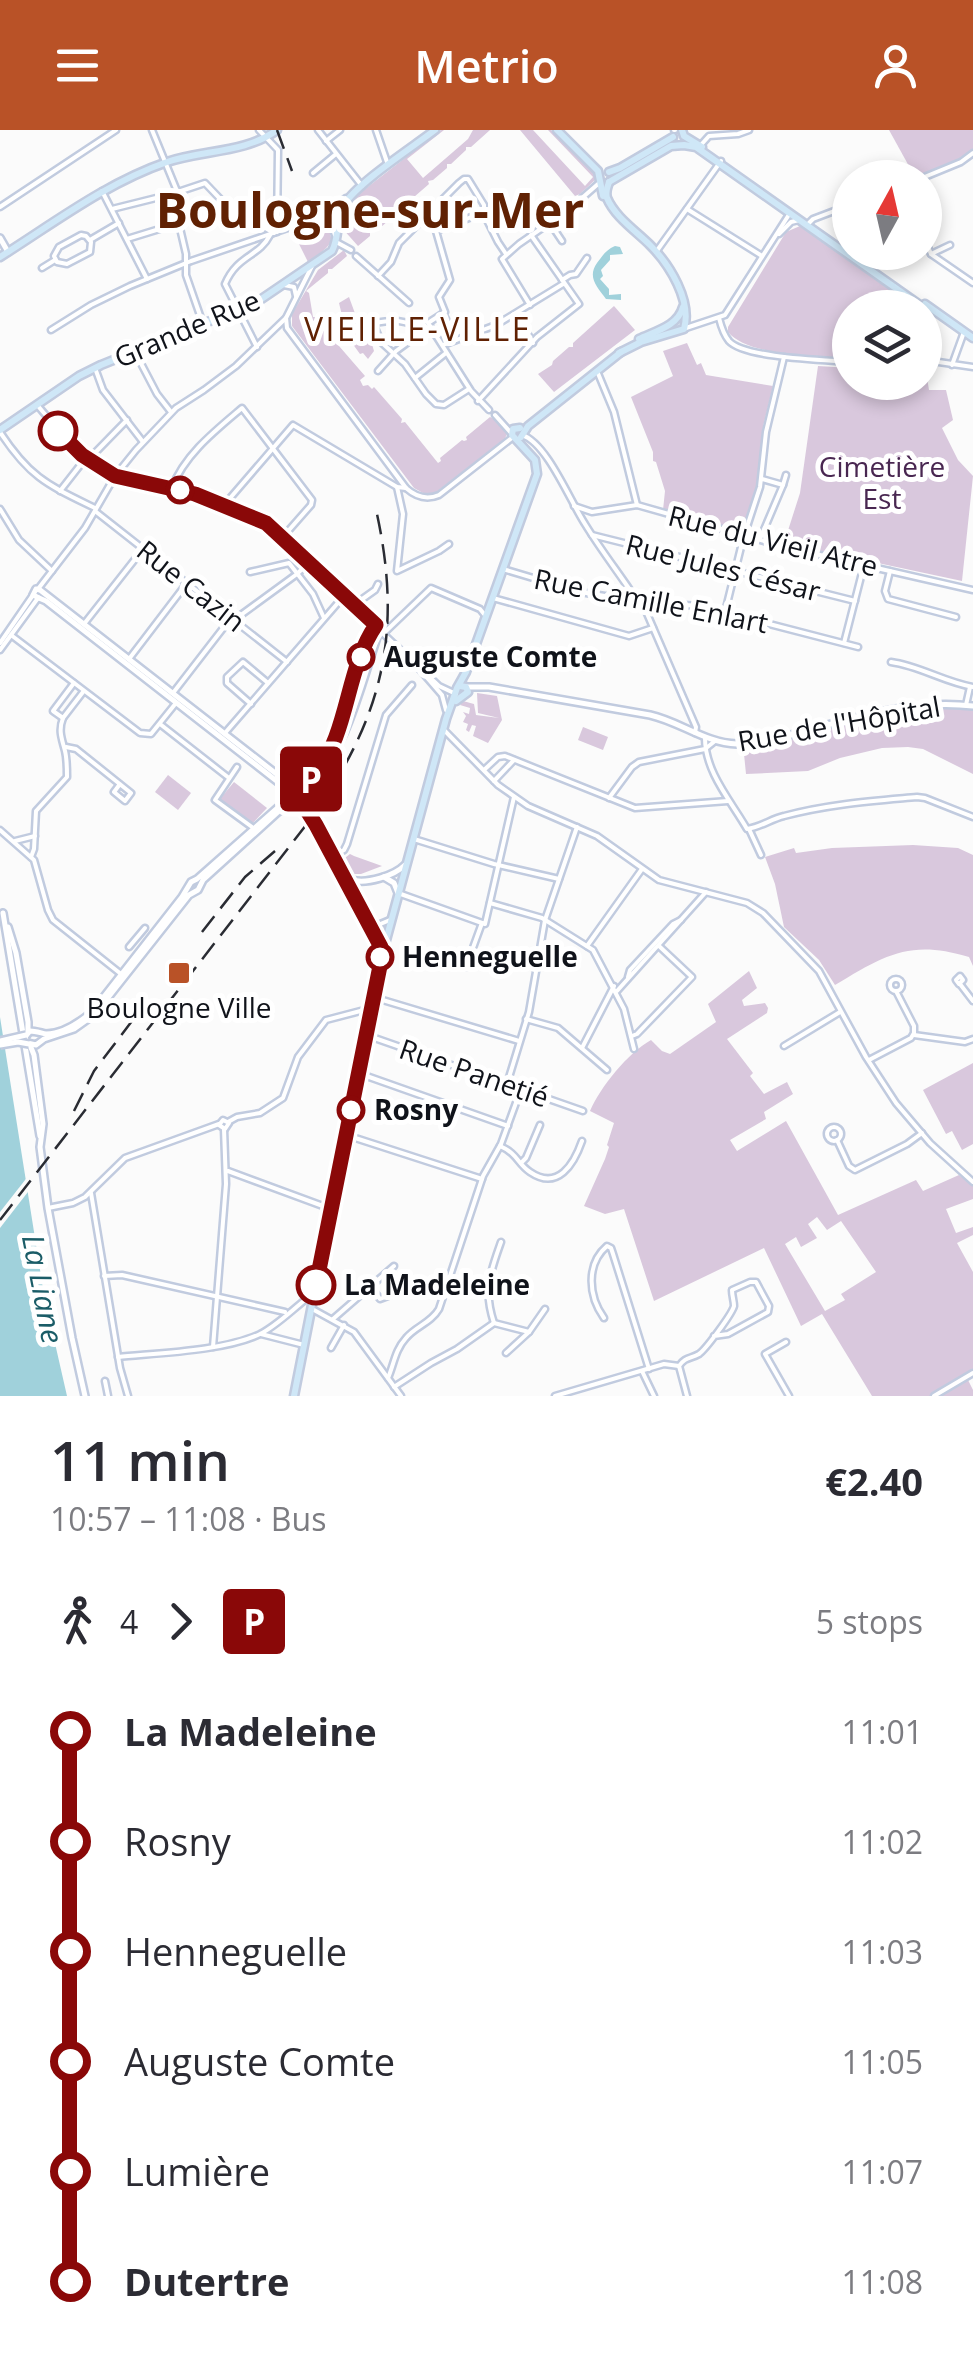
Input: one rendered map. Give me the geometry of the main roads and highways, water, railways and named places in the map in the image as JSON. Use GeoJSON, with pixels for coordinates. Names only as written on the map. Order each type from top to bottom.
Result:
{"type":"FeatureCollection","features":[{"type":"Feature","properties":{"kind":"main road","name":"Grande Rue"},"geometry":{"type":"LineString","coordinates":[[0,431],[94,368],[238,311],[312,266],[336,243],[341,211],[353,194],[435,130]]}},
{"type":"Feature","properties":{"kind":"main road"},"geometry":{"type":"LineString","coordinates":[[294,1396],[390,919],[446,719],[461,691],[537,474],[536,462],[519,434],[636,341],[681,324],[684,300],[656,252],[616,216],[604,198],[605,177],[559,132]]}},
{"type":"Feature","properties":{"kind":"main road"},"geometry":{"type":"LineString","coordinates":[[4,254],[102,191],[167,162],[271,134]]}},
{"type":"Feature","properties":{"kind":"main road"},"geometry":{"type":"LineString","coordinates":[[605,177],[678,135]]}},
{"type":"Feature","properties":{"kind":"main road"},"geometry":{"type":"LineString","coordinates":[[678,135],[720,162]]}},
{"type":"Feature","properties":{"kind":"main road"},"geometry":{"type":"LineString","coordinates":[[678,135],[832,239]]}},
{"type":"Feature","properties":{"kind":"main road"},"geometry":{"type":"LineString","coordinates":[[799,217],[900,290]]}},
{"type":"Feature","properties":{"kind":"main road"},"geometry":{"type":"LineString","coordinates":[[876,270],[973,340]]}},
{"type":"Feature","properties":{"kind":"main road"},"geometry":{"type":"LineString","coordinates":[[942,319],[963,333]]}},
{"type":"Feature","properties":{"kind":"main road"},"geometry":{"type":"LineString","coordinates":[[444,730],[461,691]]}},
{"type":"Feature","properties":{"kind":"water"},"geometry":{"type":"Polygon","coordinates":[[[615,246],[623,254],[610,255],[600,279],[609,295],[621,294],[621,300],[606,299],[593,277],[597,263],[615,246]]]}},
{"type":"Feature","properties":{"kind":"water","name":"La Liane"},"geometry":{"type":"Polygon","coordinates":[[[0,1017],[44,1295],[67,1396],[0,1396],[0,1017]]]}},
{"type":"Feature","properties":{"kind":"railway"},"geometry":{"type":"LineString","coordinates":[[277,130],[292,171]]}},
{"type":"Feature","properties":{"kind":"railway"},"geometry":{"type":"LineString","coordinates":[[0,1220],[310,820],[355,745],[371,708],[387,633],[384,550],[375,505]]}},
{"type":"Feature","properties":{"kind":"railway"},"geometry":{"type":"LineString","coordinates":[[202,932],[245,877],[275,851]]}},
{"type":"Feature","properties":{"kind":"railway"},"geometry":{"type":"LineString","coordinates":[[74,1111],[94,1071],[135,1017]]}},
{"type":"Feature","properties":{"kind":"place","name":"Auguste Comte"},"geometry":{"type":"Point","coordinates":[361,657]}},
{"type":"Feature","properties":{"kind":"place","name":"Henneguelle"},"geometry":{"type":"Point","coordinates":[380,957]}},
{"type":"Feature","properties":{"kind":"place","name":"Boulogne Ville"},"geometry":{"type":"Point","coordinates":[179,973]}},
{"type":"Feature","properties":{"kind":"place","name":"Rosny"},"geometry":{"type":"Point","coordinates":[351,1110]}},
{"type":"Feature","properties":{"kind":"place","name":"La Madeleine"},"geometry":{"type":"Point","coordinates":[316,1285]}},
{"type":"Feature","properties":{"kind":"district","name":"Boulogne-sur-Mer"},"geometry":{"type":"Point","coordinates":[370,211]}},
{"type":"Feature","properties":{"kind":"district","name":"VIEILLE-VILLE"},"geometry":{"type":"Point","coordinates":[418,330]}},
{"type":"Feature","properties":{"kind":"park label","name":"Cimetière Est"},"geometry":{"type":"Point","coordinates":[882,483]}}]}
